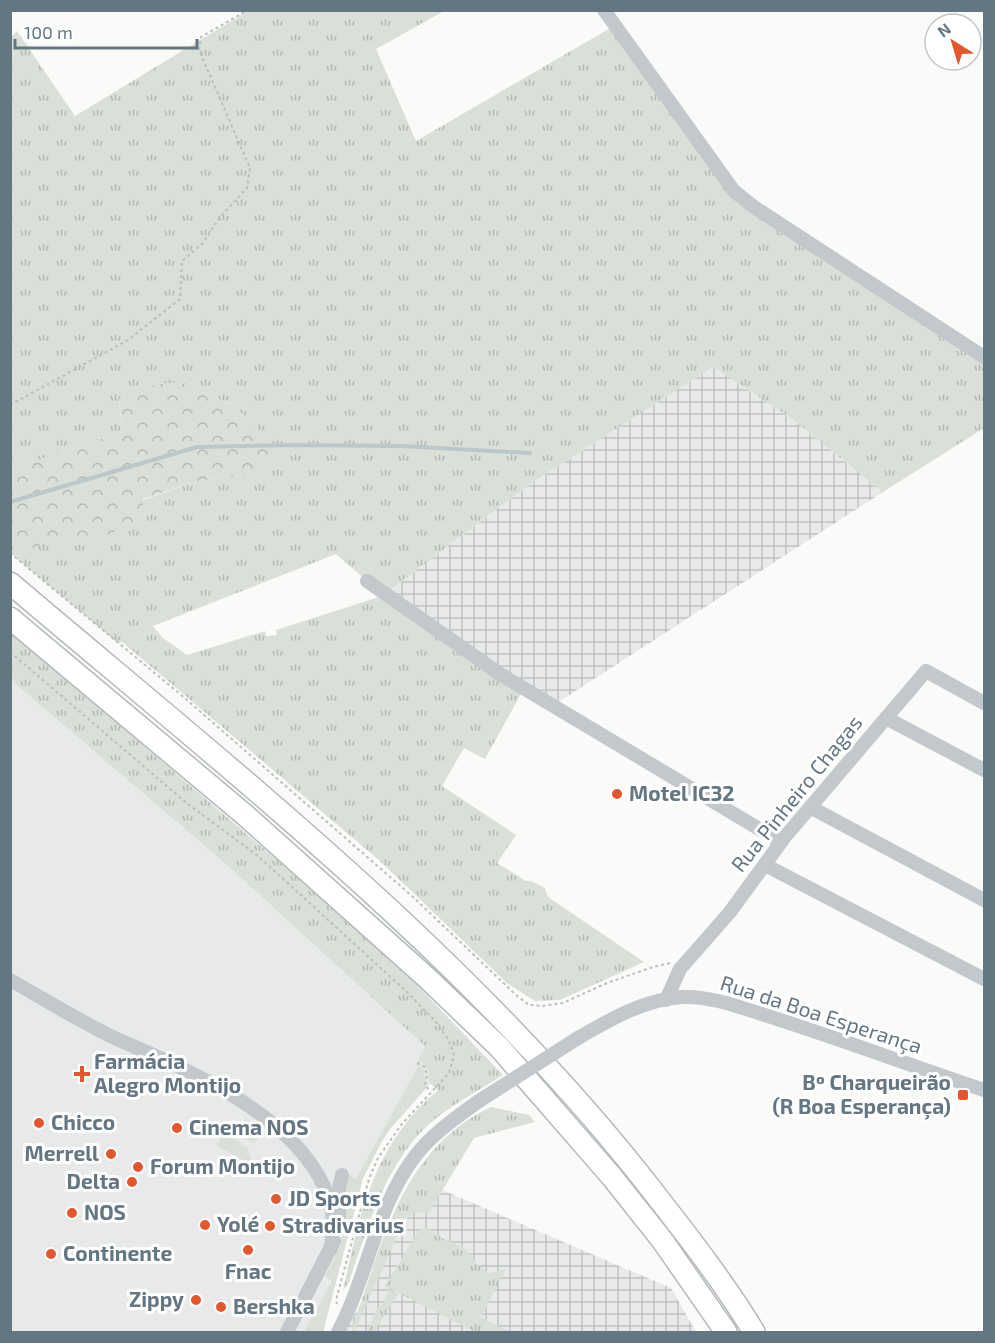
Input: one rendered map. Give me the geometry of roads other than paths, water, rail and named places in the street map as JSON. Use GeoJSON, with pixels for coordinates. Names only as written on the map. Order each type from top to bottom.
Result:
{"type":"FeatureCollection","features":[{"type":"Feature","properties":{"kind":"highway"},"geometry":{"type":"LineString","coordinates":[[10,583],[354,877],[484,999],[554,1073],[636,1169],[702,1256],[754,1332]]}},
{"type":"Feature","properties":{"kind":"highway"},"geometry":{"type":"LineString","coordinates":[[10,618],[245,815],[426,977],[499,1047],[612,1177],[662,1240],[726,1332]]}},
{"type":"Feature","properties":{"kind":"street"},"geometry":{"type":"LineString","coordinates":[[604,10],[734,191],[754,207],[984,357]]}},
{"type":"Feature","properties":{"kind":"street"},"geometry":{"type":"LineString","coordinates":[[367,581],[501,674],[781,842]]}},
{"type":"Feature","properties":{"kind":"street","name":"Rua Pinheiro Chagas"},"geometry":{"type":"LineString","coordinates":[[666,1000],[680,969],[730,912],[781,842],[926,671],[984,703]]}},
{"type":"Feature","properties":{"kind":"street"},"geometry":{"type":"LineString","coordinates":[[886,718],[984,770]]}},
{"type":"Feature","properties":{"kind":"street"},"geometry":{"type":"LineString","coordinates":[[810,807],[984,900]]}},
{"type":"Feature","properties":{"kind":"street"},"geometry":{"type":"LineString","coordinates":[[765,865],[984,979]]}},
{"type":"Feature","properties":{"kind":"street"},"geometry":{"type":"LineString","coordinates":[[10,980],[117,1039],[171,1061],[246,1103],[292,1141],[324,1186],[333,1211],[331,1249]]}},
{"type":"Feature","properties":{"kind":"street","name":"Rua da Boa Esperança"},"geometry":{"type":"LineString","coordinates":[[341,1328],[384,1215],[408,1166],[418,1153],[441,1130],[479,1101],[578,1038],[621,1014],[652,1002],[684,997],[723,1002],[984,1090]]}},
{"type":"Feature","properties":{"kind":"street"},"geometry":{"type":"LineString","coordinates":[[287,1332],[331,1249],[339,1225],[342,1175]]}},
{"type":"Feature","properties":{"kind":"waterway"},"geometry":{"type":"LineString","coordinates":[[10,502],[197,447],[401,446],[530,453]]}},
{"type":"Feature","properties":{"kind":"place","name":"Motel IC32"},"geometry":{"type":"Point","coordinates":[617,794]}},
{"type":"Feature","properties":{"kind":"place","name":"Farmácia Alegro Montijo"},"geometry":{"type":"Point","coordinates":[82,1074]}},
{"type":"Feature","properties":{"kind":"place","name":"Bº Charqueirão (R Boa Esperança)"},"geometry":{"type":"Point","coordinates":[963,1095]}},
{"type":"Feature","properties":{"kind":"place","name":"Chicco"},"geometry":{"type":"Point","coordinates":[39,1123]}},
{"type":"Feature","properties":{"kind":"place","name":"Cinema NOS"},"geometry":{"type":"Point","coordinates":[177,1128]}},
{"type":"Feature","properties":{"kind":"place","name":"Merrell"},"geometry":{"type":"Point","coordinates":[111,1154]}},
{"type":"Feature","properties":{"kind":"place","name":"Forum Montijo"},"geometry":{"type":"Point","coordinates":[138,1167]}},
{"type":"Feature","properties":{"kind":"place","name":"Delta"},"geometry":{"type":"Point","coordinates":[132,1182]}},
{"type":"Feature","properties":{"kind":"place","name":"JD Sports"},"geometry":{"type":"Point","coordinates":[276,1199]}},
{"type":"Feature","properties":{"kind":"place","name":"NOS"},"geometry":{"type":"Point","coordinates":[72,1213]}},
{"type":"Feature","properties":{"kind":"place","name":"Yolé"},"geometry":{"type":"Point","coordinates":[205,1225]}},
{"type":"Feature","properties":{"kind":"place","name":"Stradivarius"},"geometry":{"type":"Point","coordinates":[270,1226]}},
{"type":"Feature","properties":{"kind":"place","name":"Fnac"},"geometry":{"type":"Point","coordinates":[248,1250]}},
{"type":"Feature","properties":{"kind":"place","name":"Continente"},"geometry":{"type":"Point","coordinates":[51,1254]}},
{"type":"Feature","properties":{"kind":"place","name":"Zippy"},"geometry":{"type":"Point","coordinates":[196,1300]}},
{"type":"Feature","properties":{"kind":"place","name":"Bershka"},"geometry":{"type":"Point","coordinates":[221,1307]}}]}
